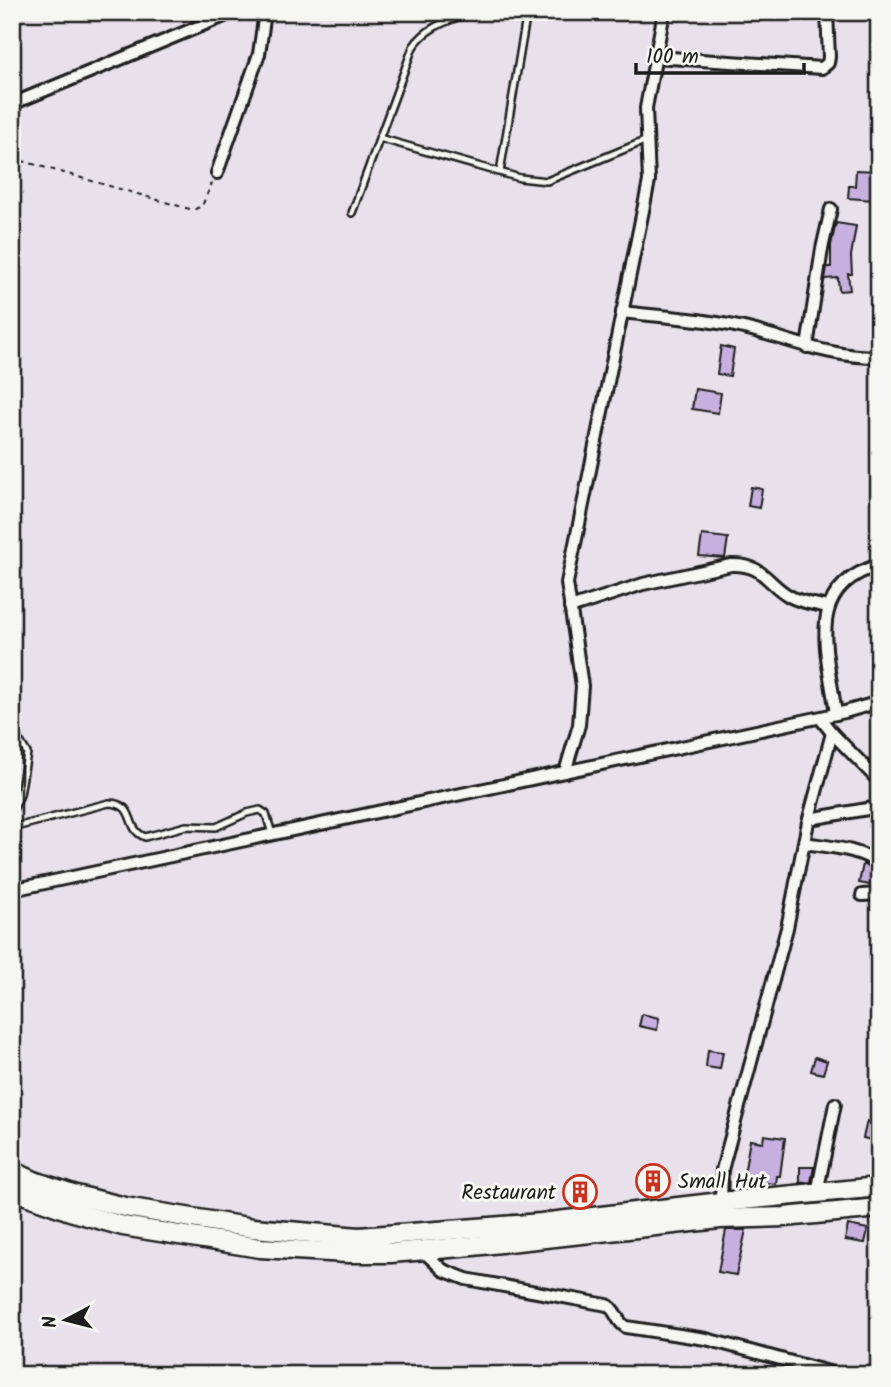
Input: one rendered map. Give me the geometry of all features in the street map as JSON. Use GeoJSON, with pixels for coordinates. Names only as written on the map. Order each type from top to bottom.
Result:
{"type":"FeatureCollection","features":[{"type":"Feature","properties":{"kind":"highway"},"geometry":{"type":"LineString","coordinates":[[12,1171],[76,1195],[125,1207],[253,1228],[359,1237],[541,1223],[879,1187]]}},
{"type":"Feature","properties":{"kind":"highway"},"geometry":{"type":"LineString","coordinates":[[12,1190],[70,1212],[122,1226],[196,1239],[304,1252],[391,1253],[596,1234],[720,1219],[784,1217],[879,1208]]}},
{"type":"Feature","properties":{"kind":"street"},"geometry":{"type":"LineString","coordinates":[[12,104],[234,12]]}},
{"type":"Feature","properties":{"kind":"street"},"geometry":{"type":"LineString","coordinates":[[217,173],[259,54],[265,12]]}},
{"type":"Feature","properties":{"kind":"street"},"geometry":{"type":"LineString","coordinates":[[565,772],[579,725],[582,686],[567,583],[649,181],[646,108],[664,12]]}},
{"type":"Feature","properties":{"kind":"street"},"geometry":{"type":"LineString","coordinates":[[655,57],[822,68],[828,64],[830,57],[827,12]]}},
{"type":"Feature","properties":{"kind":"street"},"geometry":{"type":"LineString","coordinates":[[807,347],[831,209]]}},
{"type":"Feature","properties":{"kind":"street"},"geometry":{"type":"LineString","coordinates":[[622,312],[750,329],[837,355],[879,358]]}},
{"type":"Feature","properties":{"kind":"street"},"geometry":{"type":"LineString","coordinates":[[570,608],[643,584],[718,567],[744,564],[765,574],[787,595],[799,601],[828,607]]}},
{"type":"Feature","properties":{"kind":"street"},"geometry":{"type":"LineString","coordinates":[[836,714],[826,641],[828,607],[842,582],[879,565]]}},
{"type":"Feature","properties":{"kind":"street"},"geometry":{"type":"LineString","coordinates":[[12,890],[820,718],[879,702]]}},
{"type":"Feature","properties":{"kind":"street"},"geometry":{"type":"LineString","coordinates":[[820,718],[879,781]]}},
{"type":"Feature","properties":{"kind":"street"},"geometry":{"type":"LineString","coordinates":[[721,1202],[722,1170],[787,928],[809,819],[832,733]]}},
{"type":"Feature","properties":{"kind":"street"},"geometry":{"type":"LineString","coordinates":[[809,819],[879,807]]}},
{"type":"Feature","properties":{"kind":"street"},"geometry":{"type":"LineString","coordinates":[[805,843],[855,853],[869,857],[879,864]]}},
{"type":"Feature","properties":{"kind":"street"},"geometry":{"type":"LineString","coordinates":[[862,895],[879,894]]}},
{"type":"Feature","properties":{"kind":"street"},"geometry":{"type":"LineString","coordinates":[[817,1193],[835,1104]]}},
{"type":"Feature","properties":{"kind":"street"},"geometry":{"type":"LineString","coordinates":[[422,1250],[443,1270],[466,1279],[607,1306],[626,1327],[706,1339],[840,1375]]}},
{"type":"Feature","properties":{"kind":"lane"},"geometry":{"type":"LineString","coordinates":[[352,214],[413,47],[421,35],[435,26],[471,12]]}},
{"type":"Feature","properties":{"kind":"lane"},"geometry":{"type":"LineString","coordinates":[[500,172],[527,12]]}},
{"type":"Feature","properties":{"kind":"lane"},"geometry":{"type":"LineString","coordinates":[[379,138],[534,181],[547,181],[647,140]]}},
{"type":"Feature","properties":{"kind":"lane"},"geometry":{"type":"LineString","coordinates":[[12,740],[25,747],[27,753],[25,774],[12,812]]}},
{"type":"Feature","properties":{"kind":"lane"},"geometry":{"type":"LineString","coordinates":[[12,828],[108,803],[120,804],[125,808],[134,829],[145,837],[186,826],[216,827],[260,810],[266,814],[272,834]]}},
{"type":"Feature","properties":{"kind":"path"},"geometry":{"type":"LineString","coordinates":[[12,158],[193,210],[202,206],[217,173]]}},
{"type":"Feature","properties":{"kind":"building"},"geometry":{"type":"Polygon","coordinates":[[[856,170],[876,171],[873,200],[848,198],[849,186],[855,186],[856,170]]]}},
{"type":"Feature","properties":{"kind":"building"},"geometry":{"type":"Polygon","coordinates":[[[836,223],[856,226],[851,256],[852,274],[848,274],[850,290],[839,291],[838,278],[825,279],[827,267],[831,267],[831,245],[836,223]]]}},
{"type":"Feature","properties":{"kind":"building"},"geometry":{"type":"Polygon","coordinates":[[[721,346],[734,349],[730,376],[717,374],[721,346]]]}},
{"type":"Feature","properties":{"kind":"building"},"geometry":{"type":"Polygon","coordinates":[[[695,389],[721,393],[718,413],[692,409],[695,389]]]}},
{"type":"Feature","properties":{"kind":"building"},"geometry":{"type":"Polygon","coordinates":[[[751,487],[762,489],[759,508],[748,506],[751,487]]]}},
{"type":"Feature","properties":{"kind":"building"},"geometry":{"type":"Polygon","coordinates":[[[702,535],[728,538],[725,558],[699,556],[702,535]]]}},
{"type":"Feature","properties":{"kind":"building"},"geometry":{"type":"Polygon","coordinates":[[[863,864],[879,872],[876,886],[859,883],[863,864]]]}},
{"type":"Feature","properties":{"kind":"building"},"geometry":{"type":"Polygon","coordinates":[[[642,1014],[659,1018],[657,1030],[639,1026],[642,1014]]]}},
{"type":"Feature","properties":{"kind":"building"},"geometry":{"type":"Polygon","coordinates":[[[708,1050],[723,1052],[720,1069],[706,1067],[708,1050]]]}},
{"type":"Feature","properties":{"kind":"building"},"geometry":{"type":"Polygon","coordinates":[[[815,1057],[827,1061],[823,1074],[811,1071],[815,1057]]]}},
{"type":"Feature","properties":{"kind":"building"},"geometry":{"type":"Polygon","coordinates":[[[867,1121],[879,1124],[879,1142],[863,1138],[867,1121]]]}},
{"type":"Feature","properties":{"kind":"building"},"geometry":{"type":"Polygon","coordinates":[[[764,1135],[785,1138],[780,1176],[777,1176],[776,1184],[757,1182],[757,1176],[744,1174],[750,1140],[763,1142],[764,1135]]]}},
{"type":"Feature","properties":{"kind":"building"},"geometry":{"type":"Polygon","coordinates":[[[800,1167],[814,1167],[811,1182],[800,1183],[800,1167]]]}},
{"type":"Feature","properties":{"kind":"building","name":"Small Hut"},"geometry":{"type":"Polygon","coordinates":[[[647,1172],[659,1172],[658,1191],[647,1191],[647,1172]]]}},
{"type":"Feature","properties":{"kind":"building","name":"Restaurant"},"geometry":{"type":"Polygon","coordinates":[[[588,1187],[589,1196],[571,1197],[570,1188],[588,1187]]]}},
{"type":"Feature","properties":{"kind":"building"},"geometry":{"type":"Polygon","coordinates":[[[848,1225],[868,1229],[865,1243],[845,1240],[848,1225]]]}},
{"type":"Feature","properties":{"kind":"building"},"geometry":{"type":"Polygon","coordinates":[[[726,1230],[746,1230],[736,1275],[718,1272],[726,1230]]]}},
{"type":"Feature","properties":{"kind":"place","name":"Small Hut"},"geometry":{"type":"Point","coordinates":[653,1181]}},
{"type":"Feature","properties":{"kind":"place","name":"Restaurant"},"geometry":{"type":"Point","coordinates":[580,1192]}}]}
